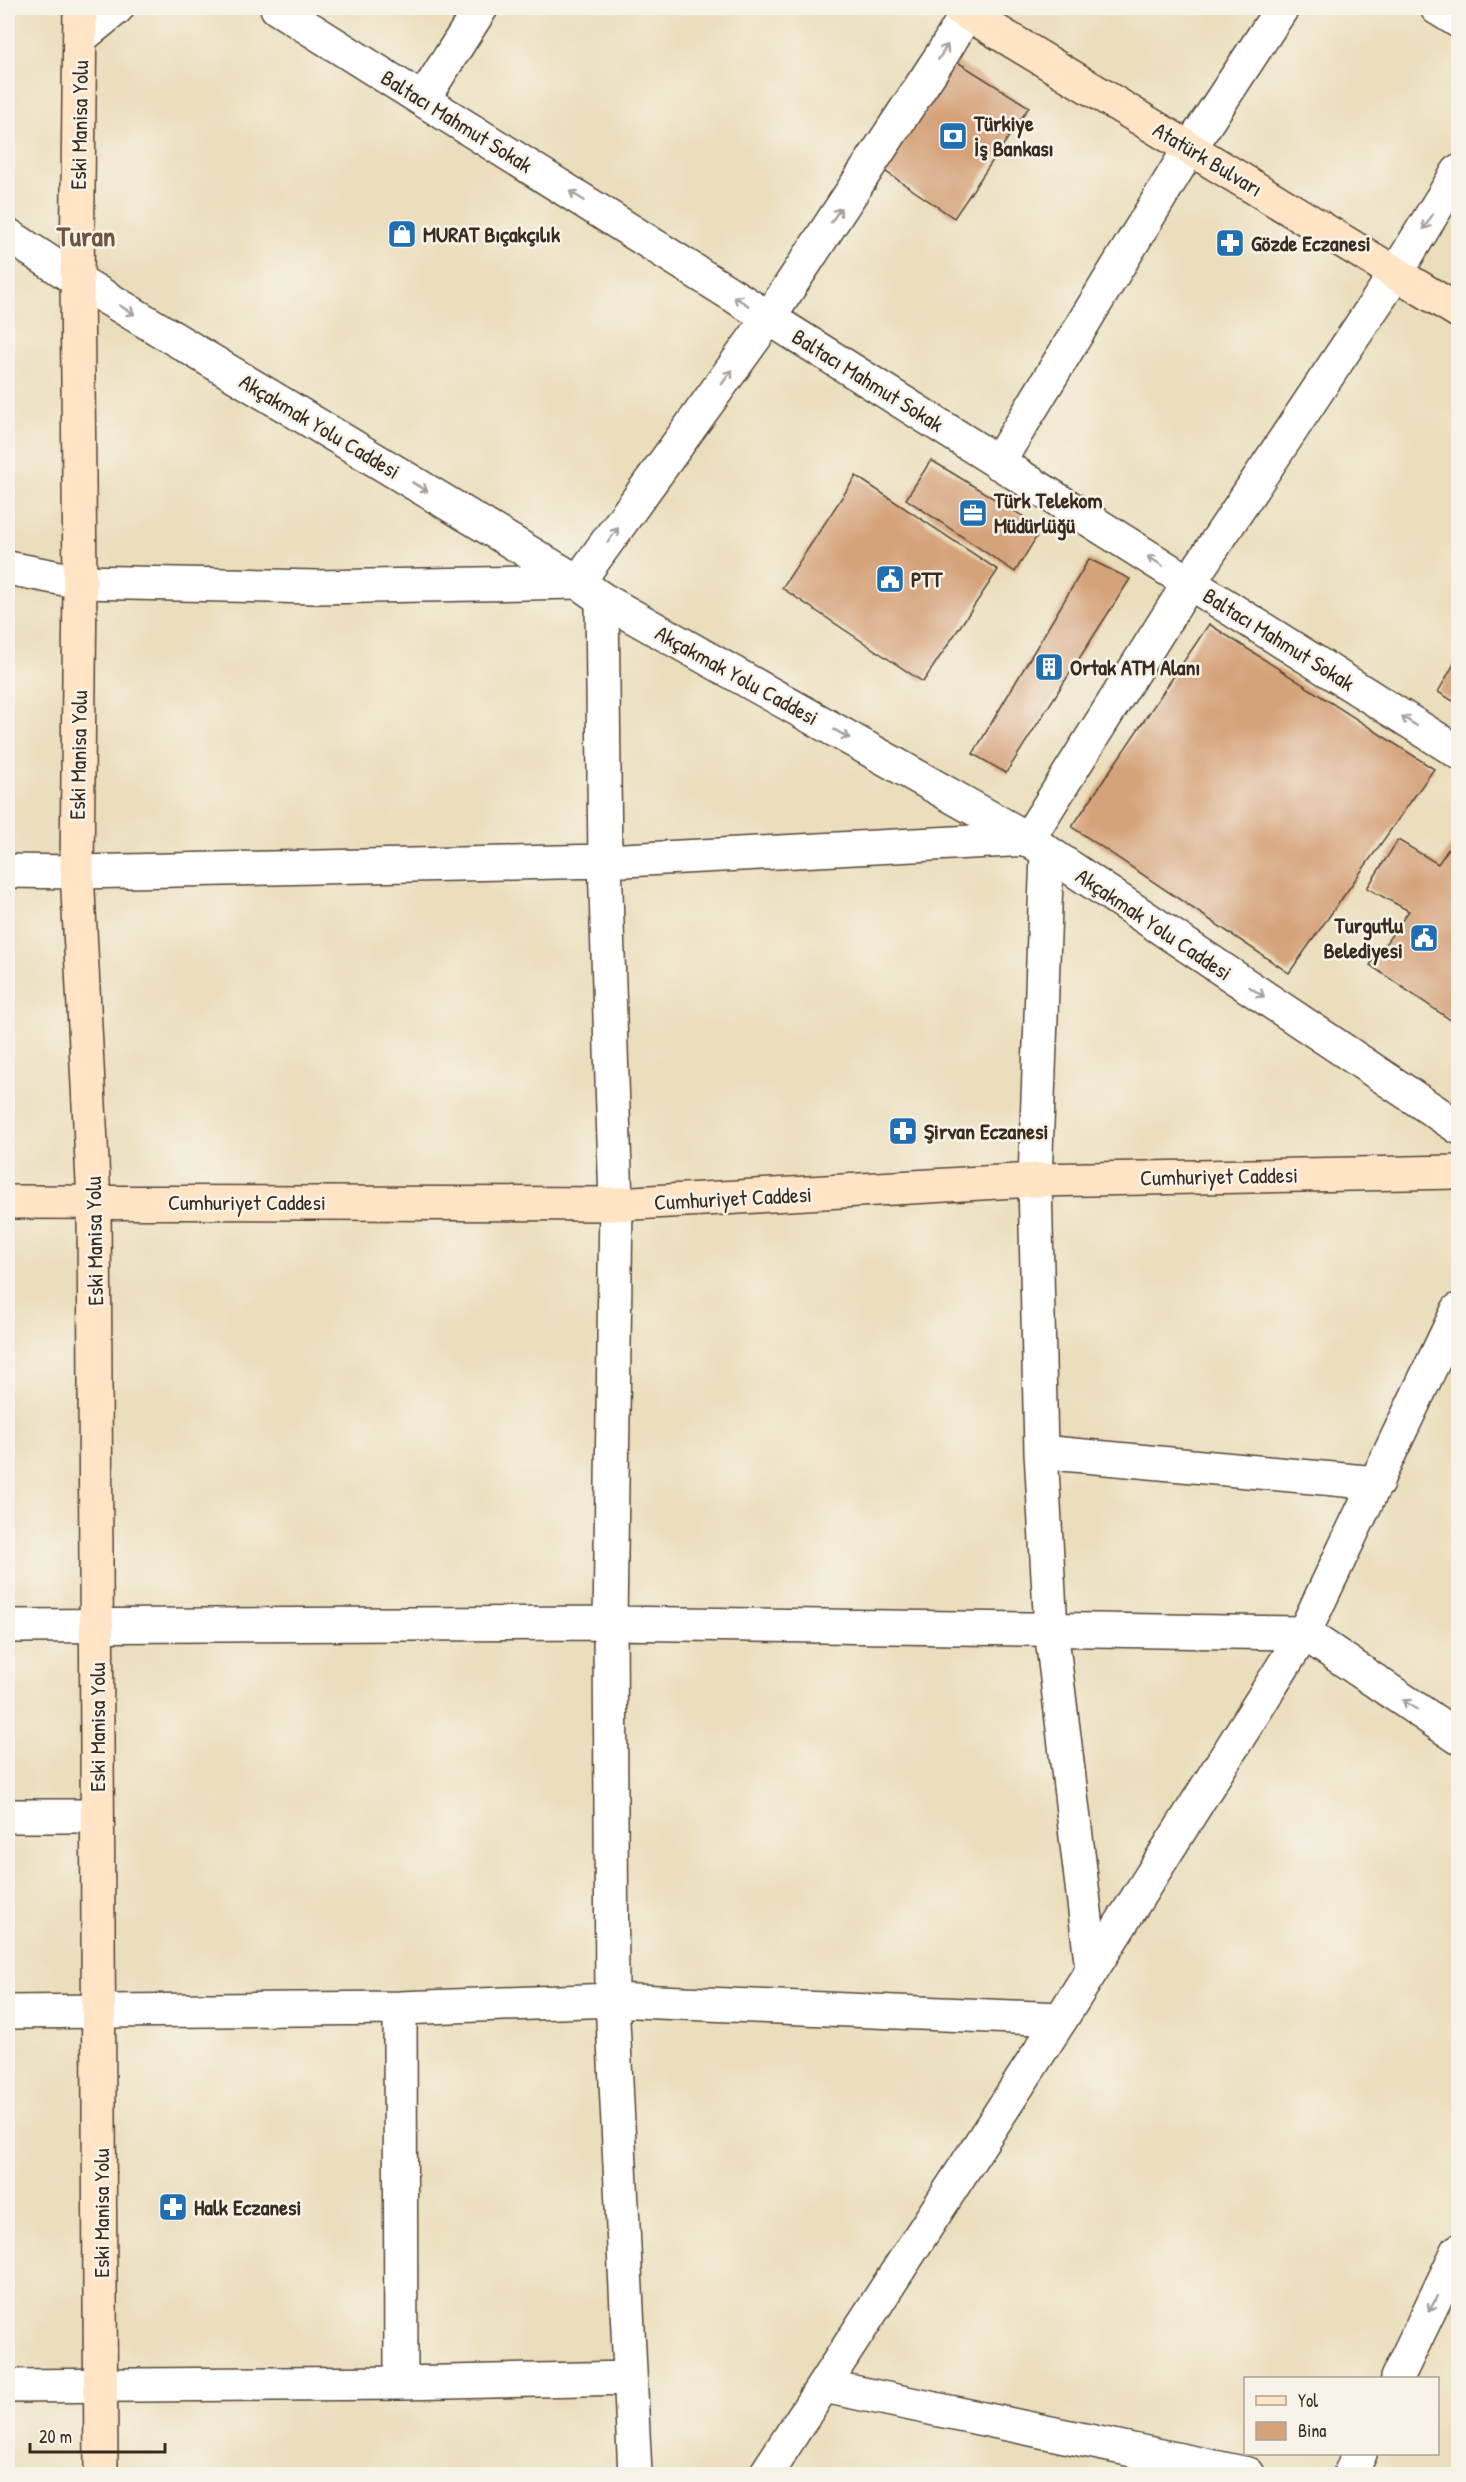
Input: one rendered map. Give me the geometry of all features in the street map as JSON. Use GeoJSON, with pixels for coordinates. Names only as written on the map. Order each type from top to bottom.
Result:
{"type":"FeatureCollection","features":[{"type":"Feature","properties":{"kind":"main road","name":"Atatürk Bulvarı"},"geometry":{"type":"LineString","coordinates":[[965,9],[1458,311]]}},
{"type":"Feature","properties":{"kind":"main road","name":"Eski Manisa Yolu"},"geometry":{"type":"LineString","coordinates":[[80,23],[77,280],[80,582],[77,872],[94,1201],[98,1626],[96,1816],[100,2010],[102,2475]]}},
{"type":"Feature","properties":{"kind":"main road","name":"Cumhuriyet Caddesi"},"geometry":{"type":"LineString","coordinates":[[8,1202],[616,1204],[1035,1180],[1458,1172]]}},
{"type":"Feature","properties":{"kind":"street"},"geometry":{"type":"LineString","coordinates":[[80,23],[117,8]]}},
{"type":"Feature","properties":{"kind":"street","name":"Baltacı Mahmut Sokak"},"geometry":{"type":"LineString","coordinates":[[277,8],[1458,752]]}},
{"type":"Feature","properties":{"kind":"street"},"geometry":{"type":"LineString","coordinates":[[423,99],[481,8]]}},
{"type":"Feature","properties":{"kind":"street"},"geometry":{"type":"LineString","coordinates":[[998,463],[1190,148],[1282,8]]}},
{"type":"Feature","properties":{"kind":"street"},"geometry":{"type":"LineString","coordinates":[[1437,8],[1458,21]]}},
{"type":"Feature","properties":{"kind":"street"},"geometry":{"type":"LineString","coordinates":[[635,2475],[612,2000],[609,1623],[616,1204],[604,861],[590,590],[936,63],[965,9]]}},
{"type":"Feature","properties":{"kind":"street"},"geometry":{"type":"LineString","coordinates":[[1092,1969],[1051,1629],[1041,1452],[1035,1180],[1038,846],[1189,583],[1396,273],[1458,172]]}},
{"type":"Feature","properties":{"kind":"street","name":"Akçakmak Yolu Caddesi"},"geometry":{"type":"LineString","coordinates":[[8,235],[77,280],[590,590],[1038,846],[1458,1127]]}},
{"type":"Feature","properties":{"kind":"street"},"geometry":{"type":"LineString","coordinates":[[8,568],[80,582],[590,590]]}},
{"type":"Feature","properties":{"kind":"street"},"geometry":{"type":"LineString","coordinates":[[8,871],[77,872],[604,861],[1038,846]]}},
{"type":"Feature","properties":{"kind":"street"},"geometry":{"type":"LineString","coordinates":[[766,2475],[1061,2019],[1304,1633],[1458,1310]]}},
{"type":"Feature","properties":{"kind":"street"},"geometry":{"type":"LineString","coordinates":[[1041,1452],[1377,1483]]}},
{"type":"Feature","properties":{"kind":"street"},"geometry":{"type":"LineString","coordinates":[[8,1626],[609,1623],[1304,1633],[1458,1737]]}},
{"type":"Feature","properties":{"kind":"street"},"geometry":{"type":"LineString","coordinates":[[8,1816],[96,1816]]}},
{"type":"Feature","properties":{"kind":"street"},"geometry":{"type":"LineString","coordinates":[[8,2012],[400,2008],[612,2000],[1061,2019]]}},
{"type":"Feature","properties":{"kind":"street"},"geometry":{"type":"LineString","coordinates":[[400,2008],[401,2383]]}},
{"type":"Feature","properties":{"kind":"street"},"geometry":{"type":"LineString","coordinates":[[1398,2377],[1458,2251]]}},
{"type":"Feature","properties":{"kind":"street"},"geometry":{"type":"LineString","coordinates":[[8,2386],[401,2383],[630,2378]]}},
{"type":"Feature","properties":{"kind":"street"},"geometry":{"type":"LineString","coordinates":[[824,2386],[1248,2475]]}},
{"type":"Feature","properties":{"kind":"street"},"geometry":{"type":"LineString","coordinates":[[1350,2475],[1360,2455]]}},
{"type":"Feature","properties":{"kind":"building","name":"Türkiye İş Bankası"},"geometry":{"type":"Polygon","coordinates":[[[951,58],[1029,107],[954,218],[876,165],[951,58]]]}},
{"type":"Feature","properties":{"kind":"building","name":"Türk Telekom Müdürlüğü"},"geometry":{"type":"Polygon","coordinates":[[[931,460],[1042,528],[1015,572],[906,499],[931,460]]]}},
{"type":"Feature","properties":{"kind":"building","name":"PTT"},"geometry":{"type":"Polygon","coordinates":[[[856,476],[998,570],[923,682],[782,588],[856,476]]]}},
{"type":"Feature","properties":{"kind":"building","name":"Ortak ATM Alanı"},"geometry":{"type":"Polygon","coordinates":[[[1089,559],[1130,579],[1006,773],[973,754],[1089,559]]]}},
{"type":"Feature","properties":{"kind":"building"},"geometry":{"type":"Polygon","coordinates":[[[1209,624],[1434,769],[1289,973],[1072,827],[1209,624]]]}},
{"type":"Feature","properties":{"kind":"building"},"geometry":{"type":"Polygon","coordinates":[[[1458,657],[1458,704],[1438,692],[1458,657]]]}},
{"type":"Feature","properties":{"kind":"building","name":"Turgutlu Belediyesi"},"geometry":{"type":"Polygon","coordinates":[[[1458,835],[1458,1025],[1370,965],[1409,911],[1367,888],[1398,840],[1438,864],[1458,835]]]}},
{"type":"Feature","properties":{"kind":"place","name":"Türkiye İş Bankası"},"geometry":{"type":"Point","coordinates":[953,136]}},
{"type":"Feature","properties":{"kind":"place","name":"MURAT Bıçakçılık"},"geometry":{"type":"Point","coordinates":[402,234]}},
{"type":"Feature","properties":{"kind":"place","name":"Gözde Eczanesi"},"geometry":{"type":"Point","coordinates":[1230,243]}},
{"type":"Feature","properties":{"kind":"place","name":"Türk Telekom Müdürlüğü"},"geometry":{"type":"Point","coordinates":[973,513]}},
{"type":"Feature","properties":{"kind":"place","name":"PTT"},"geometry":{"type":"Point","coordinates":[890,579]}},
{"type":"Feature","properties":{"kind":"place","name":"Ortak ATM Alanı"},"geometry":{"type":"Point","coordinates":[1049,667]}},
{"type":"Feature","properties":{"kind":"place","name":"Turgutlu Belediyesi"},"geometry":{"type":"Point","coordinates":[1424,938]}},
{"type":"Feature","properties":{"kind":"place","name":"Şirvan Eczanesi"},"geometry":{"type":"Point","coordinates":[903,1131]}},
{"type":"Feature","properties":{"kind":"place","name":"Halk Eczanesi"},"geometry":{"type":"Point","coordinates":[173,2207]}},
{"type":"Feature","properties":{"kind":"district","name":"Turan"},"geometry":{"type":"Point","coordinates":[86,236]}}]}
